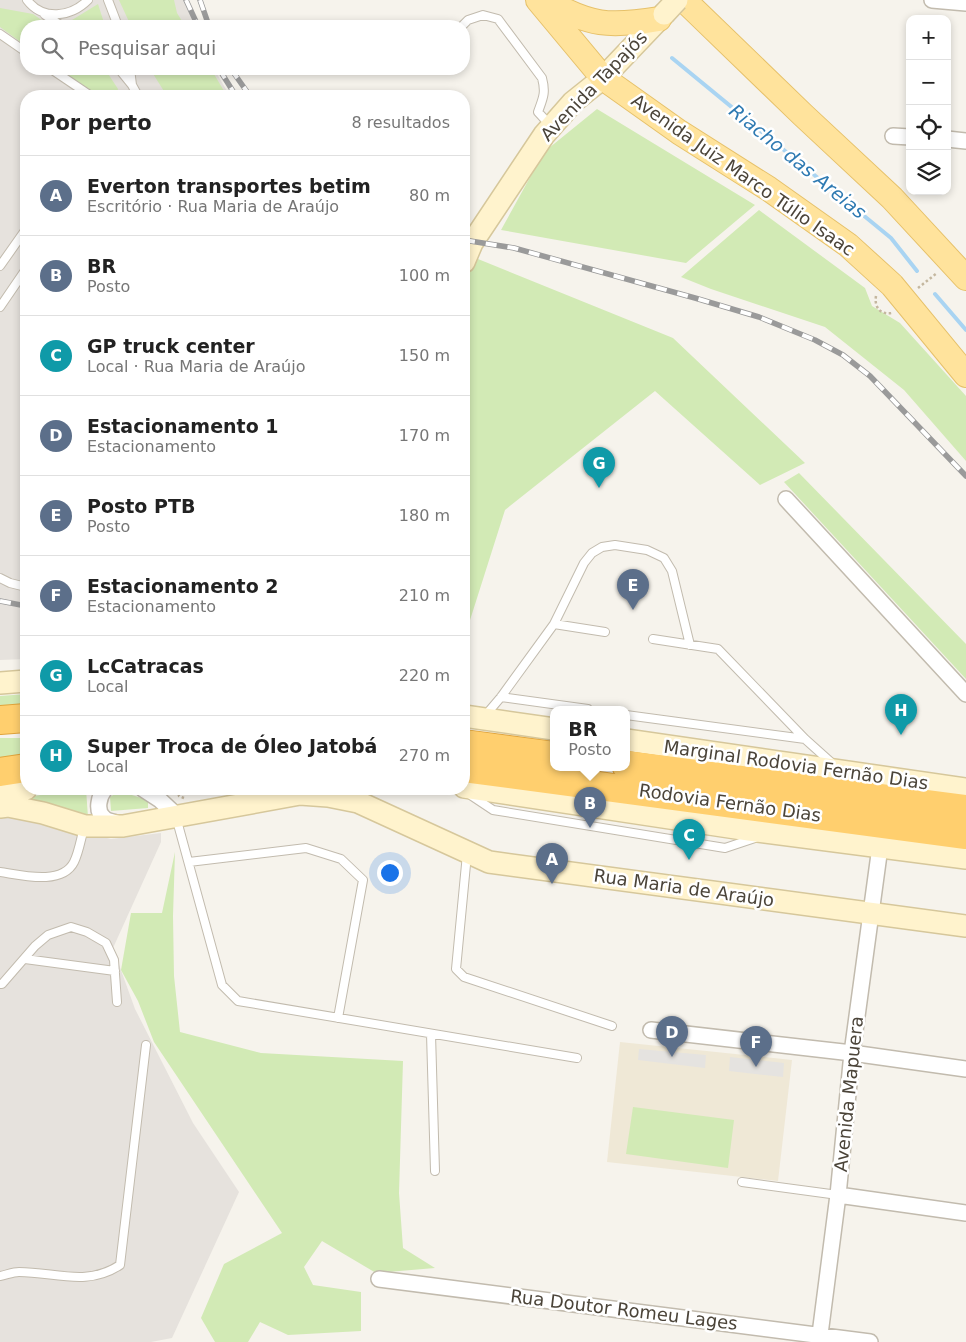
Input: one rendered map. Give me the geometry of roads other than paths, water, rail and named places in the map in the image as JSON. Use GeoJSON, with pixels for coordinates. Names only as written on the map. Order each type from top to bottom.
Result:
{"type":"FeatureCollection","features":[{"type":"Feature","properties":{"kind":"highway"},"geometry":{"type":"LineString","coordinates":[[0,720],[20,718]]}},
{"type":"Feature","properties":{"kind":"highway"},"geometry":{"type":"LineString","coordinates":[[470,745],[550,755]]}},
{"type":"Feature","properties":{"kind":"highway","name":"Rodovia Fernão Dias"},"geometry":{"type":"LineString","coordinates":[[630,766],[966,810]]}},
{"type":"Feature","properties":{"kind":"highway"},"geometry":{"type":"LineString","coordinates":[[0,772],[20,769]]}},
{"type":"Feature","properties":{"kind":"highway","name":"Rodovia Fernão Dias"},"geometry":{"type":"LineString","coordinates":[[470,769],[966,835]]}},
{"type":"Feature","properties":{"kind":"main road","name":"Avenida Juiz Marco Túlio Isaac"},"geometry":{"type":"LineString","coordinates":[[538,0],[603,78],[679,132],[769,189],[848,245],[892,285],[966,374]]}},
{"type":"Feature","properties":{"kind":"main road"},"geometry":{"type":"LineString","coordinates":[[546,0],[574,15],[598,23],[627,25],[667,11]]}},
{"type":"Feature","properties":{"kind":"main road"},"geometry":{"type":"LineString","coordinates":[[684,0],[802,115],[892,198],[966,278]]}},
{"type":"Feature","properties":{"kind":"main road","name":"Avenida Tapajós"},"geometry":{"type":"LineString","coordinates":[[470,248],[544,135],[573,102],[603,78],[667,11]]}},
{"type":"Feature","properties":{"kind":"main road"},"geometry":{"type":"LineString","coordinates":[[0,683],[20,681]]}},
{"type":"Feature","properties":{"kind":"main road"},"geometry":{"type":"LineString","coordinates":[[473,717],[550,728]]}},
{"type":"Feature","properties":{"kind":"main road","name":"Marginal Rodovia Fernão Dias"},"geometry":{"type":"LineString","coordinates":[[630,741],[966,789]]}},
{"type":"Feature","properties":{"kind":"main road"},"geometry":{"type":"LineString","coordinates":[[470,789],[769,833],[966,858]]}},
{"type":"Feature","properties":{"kind":"main road"},"geometry":{"type":"LineString","coordinates":[[0,793],[20,790]]}},
{"type":"Feature","properties":{"kind":"main road","name":"Rua Maria de Araújo"},"geometry":{"type":"LineString","coordinates":[[0,807],[8,806],[44,813],[85,826],[122,826],[294,795]]}},
{"type":"Feature","properties":{"kind":"main road","name":"Rua Maria de Araújo"},"geometry":{"type":"LineString","coordinates":[[314,795],[358,802],[489,862],[966,926]]}},
{"type":"Feature","properties":{"kind":"street"},"geometry":{"type":"LineString","coordinates":[[932,0],[966,3]]}},
{"type":"Feature","properties":{"kind":"street"},"geometry":{"type":"LineString","coordinates":[[892,136],[906,137]]}},
{"type":"Feature","properties":{"kind":"street"},"geometry":{"type":"LineString","coordinates":[[951,140],[966,141]]}},
{"type":"Feature","properties":{"kind":"street"},"geometry":{"type":"LineString","coordinates":[[786,499],[966,694]]}},
{"type":"Feature","properties":{"kind":"street"},"geometry":{"type":"LineString","coordinates":[[100,795],[98,808],[103,818],[122,826]]}},
{"type":"Feature","properties":{"kind":"street"},"geometry":{"type":"LineString","coordinates":[[152,795],[176,815]]}},
{"type":"Feature","properties":{"kind":"street","name":"Avenida Mapuera"},"geometry":{"type":"LineString","coordinates":[[820,1338],[838,1194],[852,1053],[880,846]]}},
{"type":"Feature","properties":{"kind":"street"},"geometry":{"type":"LineString","coordinates":[[651,1030],[852,1053],[966,1069]]}},
{"type":"Feature","properties":{"kind":"street"},"geometry":{"type":"LineString","coordinates":[[838,1194],[966,1213]]}},
{"type":"Feature","properties":{"kind":"street","name":"Rua Doutor Romeu Lages"},"geometry":{"type":"LineString","coordinates":[[379,1280],[820,1338],[870,1342]]}},
{"type":"Feature","properties":{"kind":"lane"},"geometry":{"type":"LineString","coordinates":[[29,3],[42,12],[55,15],[68,13],[80,8],[88,0]]}},
{"type":"Feature","properties":{"kind":"lane"},"geometry":{"type":"LineString","coordinates":[[108,0],[116,20]]}},
{"type":"Feature","properties":{"kind":"lane"},"geometry":{"type":"LineString","coordinates":[[29,3],[53,20]]}},
{"type":"Feature","properties":{"kind":"lane"},"geometry":{"type":"LineString","coordinates":[[468,20],[483,15],[498,19],[542,78],[545,93],[538,112],[552,126]]}},
{"type":"Feature","properties":{"kind":"lane"},"geometry":{"type":"LineString","coordinates":[[0,34],[20,48]]}},
{"type":"Feature","properties":{"kind":"lane"},"geometry":{"type":"LineString","coordinates":[[60,75],[82,90]]}},
{"type":"Feature","properties":{"kind":"lane"},"geometry":{"type":"LineString","coordinates":[[124,75],[135,90]]}},
{"type":"Feature","properties":{"kind":"lane"},"geometry":{"type":"LineString","coordinates":[[131,75],[132,84]]}},
{"type":"Feature","properties":{"kind":"lane"},"geometry":{"type":"LineString","coordinates":[[0,266],[20,238]]}},
{"type":"Feature","properties":{"kind":"lane"},"geometry":{"type":"LineString","coordinates":[[0,307],[20,278]]}},
{"type":"Feature","properties":{"kind":"lane"},"geometry":{"type":"LineString","coordinates":[[473,717],[502,697],[554,624],[584,563],[592,553],[602,547],[615,545],[647,550],[664,558],[672,571],[690,645]]}},
{"type":"Feature","properties":{"kind":"lane"},"geometry":{"type":"LineString","coordinates":[[0,578],[20,586]]}},
{"type":"Feature","properties":{"kind":"lane"},"geometry":{"type":"LineString","coordinates":[[554,624],[605,632]]}},
{"type":"Feature","properties":{"kind":"lane"},"geometry":{"type":"LineString","coordinates":[[653,639],[718,649],[805,739],[841,771]]}},
{"type":"Feature","properties":{"kind":"lane"},"geometry":{"type":"LineString","coordinates":[[502,697],[566,706]]}},
{"type":"Feature","properties":{"kind":"lane"},"geometry":{"type":"LineString","coordinates":[[630,715],[805,739]]}},
{"type":"Feature","properties":{"kind":"lane"},"geometry":{"type":"LineString","coordinates":[[176,815],[222,985],[238,1000],[577,1058]]}},
{"type":"Feature","properties":{"kind":"lane"},"geometry":{"type":"LineString","coordinates":[[0,872],[43,877],[66,872],[74,862],[85,826]]}},
{"type":"Feature","properties":{"kind":"lane"},"geometry":{"type":"LineString","coordinates":[[190,862],[306,848],[342,859],[363,880],[338,1018]]}},
{"type":"Feature","properties":{"kind":"lane"},"geometry":{"type":"LineString","coordinates":[[467,852],[456,969],[464,976],[612,1026]]}},
{"type":"Feature","properties":{"kind":"lane"},"geometry":{"type":"LineString","coordinates":[[0,984],[35,946],[48,935],[71,927],[87,932],[106,943],[114,960],[117,1002]]}},
{"type":"Feature","properties":{"kind":"lane"},"geometry":{"type":"LineString","coordinates":[[25,959],[115,971]]}},
{"type":"Feature","properties":{"kind":"lane"},"geometry":{"type":"LineString","coordinates":[[431,1034],[435,1171]]}},
{"type":"Feature","properties":{"kind":"lane"},"geometry":{"type":"LineString","coordinates":[[0,1276],[18,1272],[77,1278],[110,1272],[120,1265],[146,1045]]}},
{"type":"Feature","properties":{"kind":"lane"},"geometry":{"type":"LineString","coordinates":[[742,1182],[838,1194]]}},
{"type":"Feature","properties":{"kind":"waterway","name":"Riacho das Areias"},"geometry":{"type":"LineString","coordinates":[[672,58],[891,238],[917,271]]}},
{"type":"Feature","properties":{"kind":"waterway","name":"Riacho das Areias"},"geometry":{"type":"LineString","coordinates":[[935,294],[966,330]]}},
{"type":"Feature","properties":{"kind":"railway"},"geometry":{"type":"LineString","coordinates":[[186,0],[195,20]]}},
{"type":"Feature","properties":{"kind":"railway"},"geometry":{"type":"LineString","coordinates":[[200,0],[207,20]]}},
{"type":"Feature","properties":{"kind":"railway"},"geometry":{"type":"LineString","coordinates":[[223,75],[232,90]]}},
{"type":"Feature","properties":{"kind":"railway"},"geometry":{"type":"LineString","coordinates":[[235,75],[246,90]]}},
{"type":"Feature","properties":{"kind":"railway"},"geometry":{"type":"LineString","coordinates":[[470,241],[514,248],[695,298],[759,317],[815,340],[843,355],[870,376],[966,476]]}},
{"type":"Feature","properties":{"kind":"railway"},"geometry":{"type":"LineString","coordinates":[[0,601],[20,605]]}},
{"type":"Feature","properties":{"kind":"place","name":"LcCatracas"},"geometry":{"type":"Point","coordinates":[599,488]}},
{"type":"Feature","properties":{"kind":"place","name":"Posto PTB"},"geometry":{"type":"Point","coordinates":[633,610]}},
{"type":"Feature","properties":{"kind":"place","name":"Super Troca de Óleo Jatobá"},"geometry":{"type":"Point","coordinates":[901,735]}},
{"type":"Feature","properties":{"kind":"place","name":"BR"},"geometry":{"type":"Point","coordinates":[590,828]}},
{"type":"Feature","properties":{"kind":"place","name":"GP truck center"},"geometry":{"type":"Point","coordinates":[689,860]}},
{"type":"Feature","properties":{"kind":"place","name":"Everton transportes betim"},"geometry":{"type":"Point","coordinates":[552,884]}},
{"type":"Feature","properties":{"kind":"place","name":"Estacionamento 1"},"geometry":{"type":"Point","coordinates":[672,1057]}},
{"type":"Feature","properties":{"kind":"place","name":"Estacionamento 2"},"geometry":{"type":"Point","coordinates":[756,1067]}}]}
